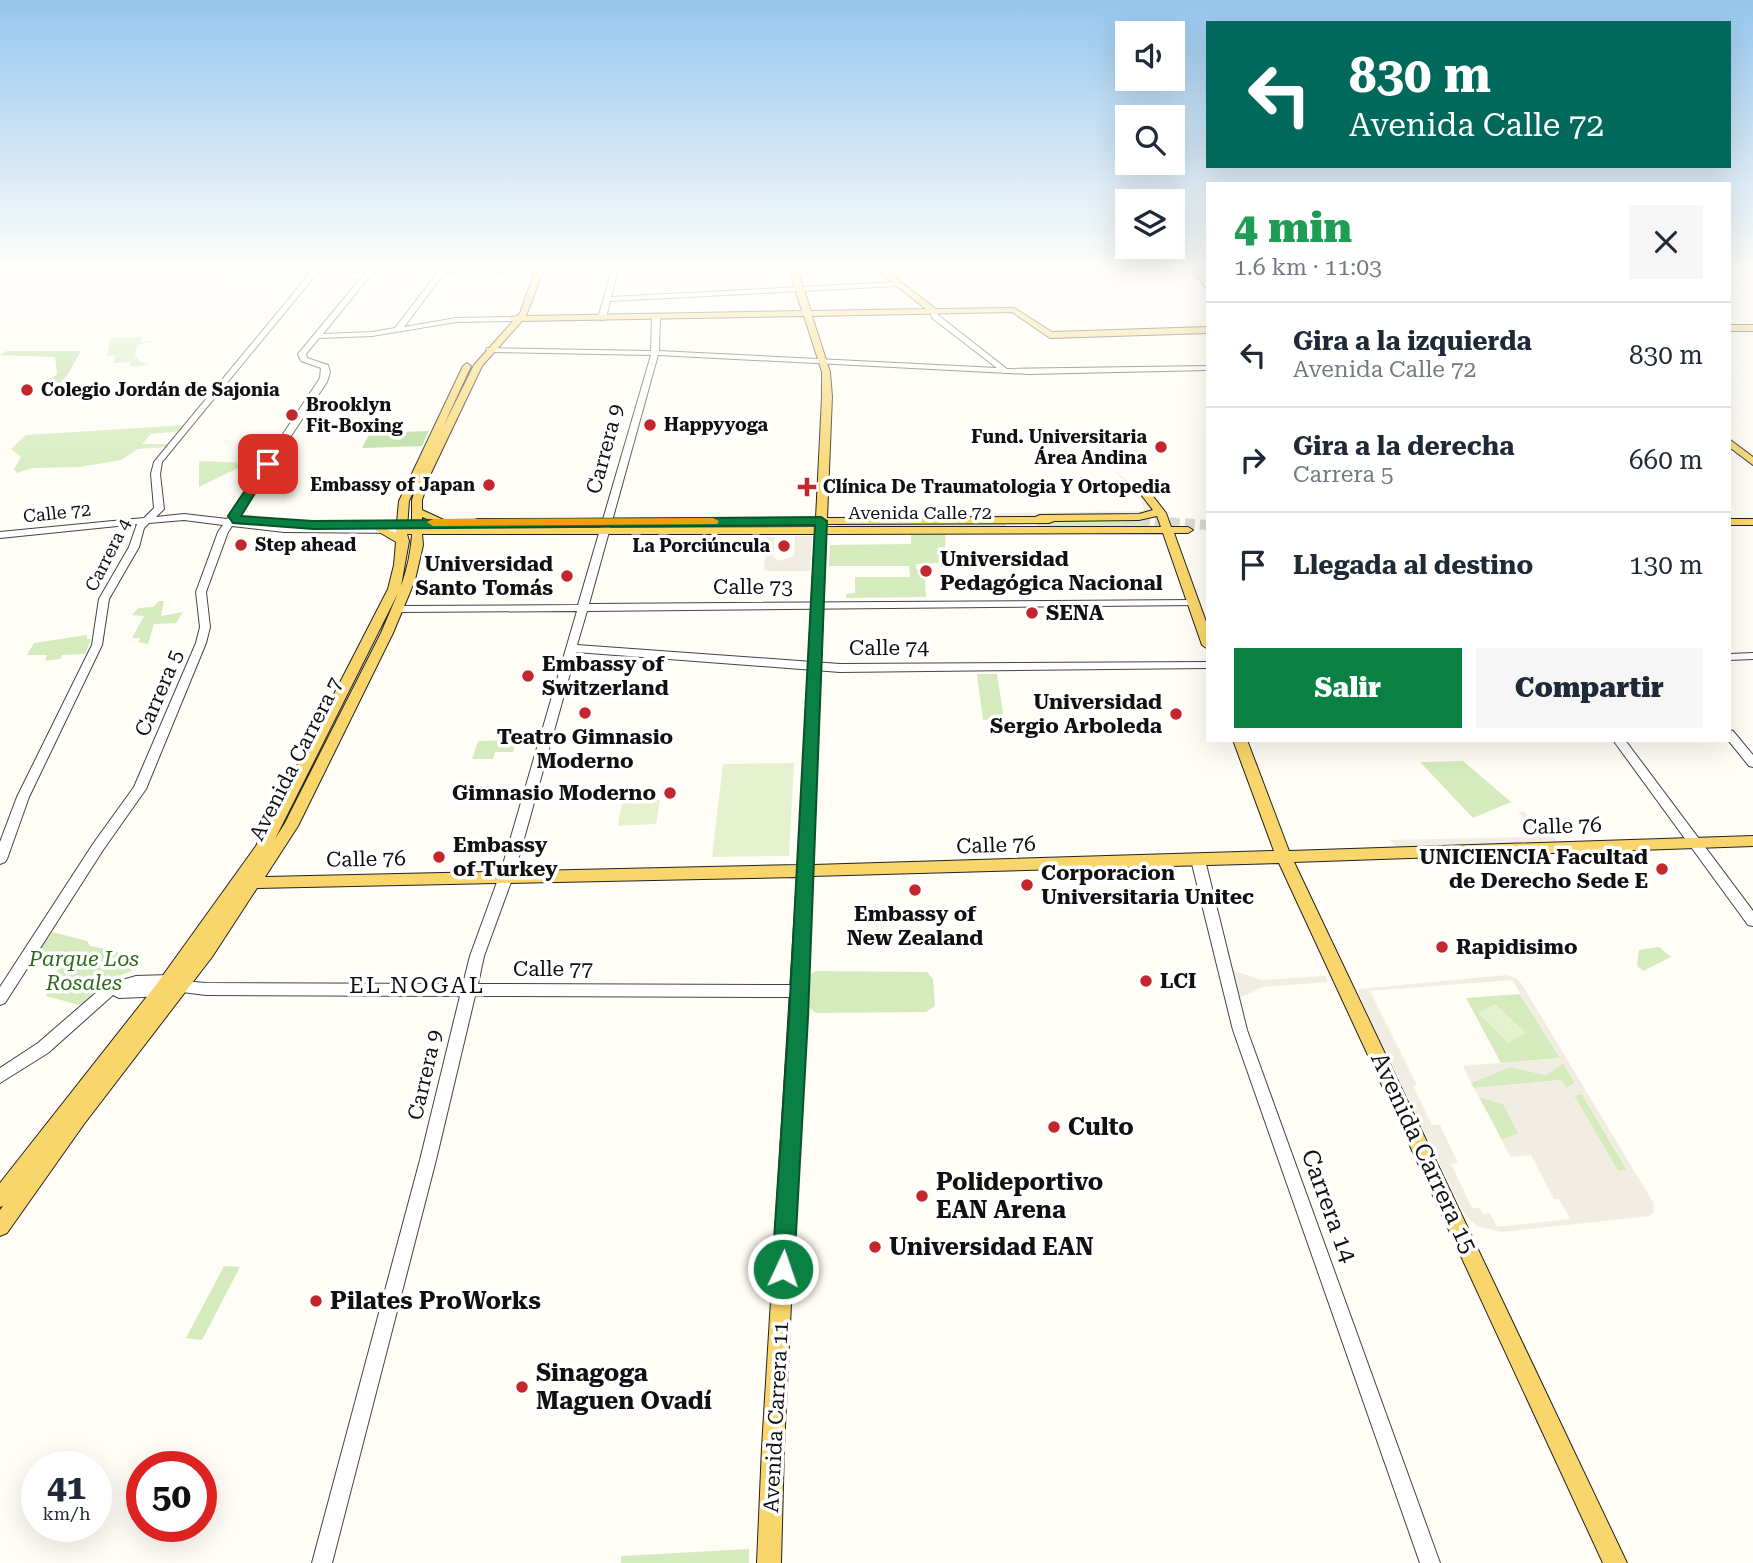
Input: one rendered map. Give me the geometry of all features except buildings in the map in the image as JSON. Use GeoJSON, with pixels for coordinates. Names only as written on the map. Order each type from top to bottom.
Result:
{"type":"FeatureCollection","features":[{"type":"Feature","properties":{"kind":"main road","name":"Avenida Carrera 7"},"geometry":{"type":"LineString","coordinates":[[247,882],[387,604],[400,568],[416,473],[463,373],[476,354],[490,342]]}},
{"type":"Feature","properties":{"kind":"main road","name":"Avenida Carrera 7"},"geometry":{"type":"LineString","coordinates":[[0,1226],[171,986],[291,826],[398,609],[415,558],[409,525],[419,491],[473,374],[496,342]]}},
{"type":"Feature","properties":{"kind":"main road","name":"Avenida Carrera 11"},"geometry":{"type":"LineString","coordinates":[[769,1563],[772,1447],[801,967],[827,397],[816,342]]}},
{"type":"Feature","properties":{"kind":"main road"},"geometry":{"type":"LineString","coordinates":[[1731,435],[1753,453]]}},
{"type":"Feature","properties":{"kind":"main road"},"geometry":{"type":"LineString","coordinates":[[1731,444],[1753,462]]}},
{"type":"Feature","properties":{"kind":"main road"},"geometry":{"type":"LineString","coordinates":[[1141,488],[1160,512],[1206,639]]}},
{"type":"Feature","properties":{"kind":"main road"},"geometry":{"type":"LineString","coordinates":[[1020,525],[1139,517],[1160,512]]}},
{"type":"Feature","properties":{"kind":"main road","name":"Avenida Calle 72"},"geometry":{"type":"LineString","coordinates":[[409,525],[443,522],[607,527]]}},
{"type":"Feature","properties":{"kind":"main road"},"geometry":{"type":"LineString","coordinates":[[1731,522],[1753,522]]}},
{"type":"Feature","properties":{"kind":"main road","name":"Avenida Calle 72"},"geometry":{"type":"LineString","coordinates":[[409,525],[454,532],[607,527],[1078,524]]}},
{"type":"Feature","properties":{"kind":"main road"},"geometry":{"type":"LineString","coordinates":[[380,526],[409,525]]}},
{"type":"Feature","properties":{"kind":"main road"},"geometry":{"type":"LineString","coordinates":[[380,526],[409,525]]}},
{"type":"Feature","properties":{"kind":"main road"},"geometry":{"type":"LineString","coordinates":[[1020,525],[1188,530]]}},
{"type":"Feature","properties":{"kind":"main road"},"geometry":{"type":"LineString","coordinates":[[1731,528],[1753,528]]}},
{"type":"Feature","properties":{"kind":"main road"},"geometry":{"type":"LineString","coordinates":[[415,558],[422,543],[429,537],[454,532]]}},
{"type":"Feature","properties":{"kind":"main road","name":"Avenida Carrera 15"},"geometry":{"type":"LineString","coordinates":[[1241,742],[1284,857],[1615,1563]]}},
{"type":"Feature","properties":{"kind":"main road","name":"Calle 76"},"geometry":{"type":"LineString","coordinates":[[247,882],[804,871],[1753,841]]}},
{"type":"Feature","properties":{"kind":"main road","name":"Avenida Carrera 7"},"geometry":{"type":"LineString","coordinates":[[0,1198],[171,986]]}},
{"type":"Feature","properties":{"kind":"street","name":"Carrera 4"},"geometry":{"type":"LineString","coordinates":[[0,859],[23,797],[97,645],[102,607],[134,547],[142,524],[159,509],[155,475],[158,462],[257,342]]}},
{"type":"Feature","properties":{"kind":"street"},"geometry":{"type":"LineString","coordinates":[[306,360],[302,354],[313,342]]}},
{"type":"Feature","properties":{"kind":"street","name":"Carrera 9"},"geometry":{"type":"LineString","coordinates":[[322,1563],[428,1160],[469,989],[483,939],[506,878],[656,353],[656,342]]}},
{"type":"Feature","properties":{"kind":"street"},"geometry":{"type":"LineString","coordinates":[[967,342],[1006,371]]}},
{"type":"Feature","properties":{"kind":"street"},"geometry":{"type":"LineString","coordinates":[[490,349],[656,353],[1006,371],[1206,368]]}},
{"type":"Feature","properties":{"kind":"street","name":"Carrera 5"},"geometry":{"type":"LineString","coordinates":[[0,999],[98,847],[140,789],[201,642],[205,627],[201,592],[203,583],[231,519],[325,377],[325,367],[306,360]]}},
{"type":"Feature","properties":{"kind":"street"},"geometry":{"type":"LineString","coordinates":[[159,509],[165,516],[231,519],[291,530],[380,526]]}},
{"type":"Feature","properties":{"kind":"street","name":"Calle 72"},"geometry":{"type":"LineString","coordinates":[[0,534],[120,522],[159,509]]}},
{"type":"Feature","properties":{"kind":"street"},"geometry":{"type":"LineString","coordinates":[[120,522],[142,524],[173,517]]}},
{"type":"Feature","properties":{"kind":"street","name":"Calle 73"},"geometry":{"type":"LineString","coordinates":[[398,609],[1193,603]]}},
{"type":"Feature","properties":{"kind":"street","name":"Calle 74"},"geometry":{"type":"LineString","coordinates":[[571,648],[670,653],[813,666],[1206,665]]}},
{"type":"Feature","properties":{"kind":"street"},"geometry":{"type":"LineString","coordinates":[[1731,657],[1753,656]]}},
{"type":"Feature","properties":{"kind":"street"},"geometry":{"type":"LineString","coordinates":[[1731,736],[1753,763]]}},
{"type":"Feature","properties":{"kind":"street"},"geometry":{"type":"LineString","coordinates":[[1620,742],[1753,921]]}},
{"type":"Feature","properties":{"kind":"street","name":"Carrera 14"},"geometry":{"type":"LineString","coordinates":[[1198,860],[1240,1030],[1430,1563]]}},
{"type":"Feature","properties":{"kind":"street","name":"Calle 77"},"geometry":{"type":"LineString","coordinates":[[92,1007],[111,994],[171,986],[799,991]]}},
{"type":"Feature","properties":{"kind":"street"},"geometry":{"type":"LineString","coordinates":[[0,1076],[43,1048],[92,1007]]}},
{"type":"Feature","properties":{"kind":"green space"},"geometry":{"type":"Polygon","coordinates":[[[109,342],[152,342],[137,345],[135,356],[142,363],[149,362],[146,365],[129,367],[131,362],[114,363],[116,355],[107,356],[109,342]]]}},
{"type":"Feature","properties":{"kind":"green space"},"geometry":{"type":"Polygon","coordinates":[[[7,351],[81,351],[68,374],[55,389],[43,386],[57,374],[55,357],[0,355],[7,351]]]}},
{"type":"Feature","properties":{"kind":"green space"},"geometry":{"type":"Polygon","coordinates":[[[186,425],[181,431],[151,434],[142,444],[171,444],[168,447],[138,449],[121,460],[79,467],[32,468],[17,473],[14,469],[21,457],[11,449],[26,435],[186,425]]]}},
{"type":"Feature","properties":{"kind":"green space"},"geometry":{"type":"Polygon","coordinates":[[[429,431],[422,446],[362,448],[370,433],[429,431]]]}},
{"type":"Feature","properties":{"kind":"green space"},"geometry":{"type":"Polygon","coordinates":[[[199,461],[248,463],[199,487],[199,461]]]}},
{"type":"Feature","properties":{"kind":"green space"},"geometry":{"type":"Polygon","coordinates":[[[1005,521],[1006,526],[836,529],[836,523],[1005,521]]]}},
{"type":"Feature","properties":{"kind":"green space"},"geometry":{"type":"Polygon","coordinates":[[[1036,521],[1149,521],[1150,526],[1037,527],[1036,521]]]}},
{"type":"Feature","properties":{"kind":"green space"},"geometry":{"type":"Polygon","coordinates":[[[945,534],[946,567],[940,567],[940,563],[916,564],[916,569],[924,569],[926,597],[846,598],[846,594],[855,593],[855,577],[910,577],[909,566],[829,566],[830,545],[911,544],[911,535],[945,534]]]}},
{"type":"Feature","properties":{"kind":"green space"},"geometry":{"type":"Polygon","coordinates":[[[159,601],[164,601],[161,616],[183,612],[176,623],[154,624],[148,644],[139,642],[140,638],[132,638],[144,616],[132,615],[138,608],[153,607],[159,601]]]}},
{"type":"Feature","properties":{"kind":"green space"},"geometry":{"type":"Polygon","coordinates":[[[87,635],[87,639],[91,639],[85,654],[62,655],[60,659],[45,661],[47,655],[27,655],[34,643],[87,635]]]}},
{"type":"Feature","properties":{"kind":"green space"},"geometry":{"type":"Polygon","coordinates":[[[977,674],[997,674],[1004,719],[983,720],[977,674]]]}},
{"type":"Feature","properties":{"kind":"green space"},"geometry":{"type":"Polygon","coordinates":[[[516,740],[513,752],[495,752],[493,759],[472,759],[478,741],[516,740]]]}},
{"type":"Feature","properties":{"kind":"green space"},"geometry":{"type":"Polygon","coordinates":[[[1463,761],[1511,802],[1473,818],[1420,762],[1463,761]]]}},
{"type":"Feature","properties":{"kind":"green space"},"geometry":{"type":"Polygon","coordinates":[[[794,763],[789,856],[712,857],[723,764],[794,763]]]}},
{"type":"Feature","properties":{"kind":"green space"},"geometry":{"type":"Polygon","coordinates":[[[660,800],[656,824],[618,826],[622,801],[660,800]]]}},
{"type":"Feature","properties":{"kind":"green space","name":"Parque Los Rosales"},"geometry":{"type":"Polygon","coordinates":[[[52,932],[122,954],[132,971],[121,975],[83,1006],[46,996],[59,967],[44,962],[31,963],[52,932]]]}},
{"type":"Feature","properties":{"kind":"green space"},"geometry":{"type":"Polygon","coordinates":[[[1659,947],[1671,957],[1643,971],[1637,965],[1639,950],[1659,947]]]}},
{"type":"Feature","properties":{"kind":"green space"},"geometry":{"type":"Polygon","coordinates":[[[815,971],[927,972],[933,979],[935,1006],[926,1012],[816,1013],[809,1007],[810,975],[815,971]]]}},
{"type":"Feature","properties":{"kind":"green space"},"geometry":{"type":"Polygon","coordinates":[[[1520,994],[1560,1058],[1501,1063],[1466,998],[1520,994]]]}},
{"type":"Feature","properties":{"kind":"green space"},"geometry":{"type":"Polygon","coordinates":[[[1495,1004],[1526,1033],[1508,1043],[1478,1013],[1495,1004]]]}},
{"type":"Feature","properties":{"kind":"green space"},"geometry":{"type":"Polygon","coordinates":[[[1563,1063],[1575,1083],[1566,1088],[1561,1080],[1474,1088],[1471,1083],[1510,1067],[1546,1075],[1563,1063]]]}},
{"type":"Feature","properties":{"kind":"green space"},"geometry":{"type":"Polygon","coordinates":[[[1582,1094],[1627,1170],[1618,1171],[1573,1095],[1582,1094]]]}},
{"type":"Feature","properties":{"kind":"green space"},"geometry":{"type":"Polygon","coordinates":[[[1479,1097],[1503,1104],[1519,1133],[1502,1140],[1479,1097]]]}},
{"type":"Feature","properties":{"kind":"green space"},"geometry":{"type":"Polygon","coordinates":[[[224,1266],[240,1267],[202,1340],[186,1338],[224,1266]]]}},
{"type":"Feature","properties":{"kind":"green space"},"geometry":{"type":"Polygon","coordinates":[[[749,1549],[749,1563],[621,1563],[621,1556],[749,1549]]]}},
{"type":"Feature","properties":{"kind":"shaded area"},"geometry":{"type":"Polygon","coordinates":[[[1111,468],[1141,491],[1155,512],[1093,517],[952,518],[946,514],[1144,511],[1140,495],[1111,468]]]}},
{"type":"Feature","properties":{"kind":"shaded area"},"geometry":{"type":"Polygon","coordinates":[[[795,536],[812,536],[810,571],[764,571],[767,537],[775,537],[773,557],[779,561],[794,556],[795,536]]]}},
{"type":"Feature","properties":{"kind":"shaded area"},"geometry":{"type":"Polygon","coordinates":[[[1523,811],[1557,841],[1398,847],[1389,840],[1526,837],[1520,826],[1530,822],[1518,813],[1523,811]]]}},
{"type":"Feature","properties":{"kind":"shaded area"},"geometry":{"type":"Polygon","coordinates":[[[1228,968],[1260,980],[1325,976],[1328,982],[1263,987],[1237,999],[1228,968]]]}},
{"type":"Feature","properties":{"kind":"shaded area"},"geometry":{"type":"Polygon","coordinates":[[[1507,975],[1516,978],[1653,1202],[1654,1211],[1650,1216],[1501,1232],[1477,1226],[1464,1214],[1359,995],[1359,989],[1507,975]],[[1512,980],[1370,991],[1417,1085],[1413,1086],[1432,1125],[1440,1125],[1458,1163],[1451,1164],[1472,1208],[1480,1208],[1483,1214],[1490,1213],[1497,1227],[1570,1219],[1559,1199],[1554,1199],[1531,1155],[1510,1157],[1502,1140],[1518,1133],[1503,1104],[1479,1097],[1474,1088],[1561,1080],[1566,1088],[1575,1083],[1563,1064],[1546,1075],[1510,1067],[1471,1083],[1463,1066],[1560,1058],[1512,980]],[[1582,1094],[1574,1095],[1618,1171],[1627,1170],[1627,1169],[1582,1094]]]}},
{"type":"Feature","properties":{"kind":"tunnel"},"geometry":{"type":"LineString","coordinates":[[1125,519],[1206,525]]}},
{"type":"Feature","properties":{"kind":"slow traffic"},"geometry":{"type":"LineString","coordinates":[[433,522],[713,521]]}},
{"type":"Feature","properties":{"kind":"place","name":"Colegio Jordán de Sajonia"},"geometry":{"type":"Point","coordinates":[27,390]}},
{"type":"Feature","properties":{"kind":"place","name":"Brooklyn Fit-Boxing"},"geometry":{"type":"Point","coordinates":[292,415]}},
{"type":"Feature","properties":{"kind":"place","name":"Happyyoga"},"geometry":{"type":"Point","coordinates":[650,425]}},
{"type":"Feature","properties":{"kind":"place","name":"Fund. Universitaria Área Andina"},"geometry":{"type":"Point","coordinates":[1161,447]}},
{"type":"Feature","properties":{"kind":"place","name":"Embassy of Japan"},"geometry":{"type":"Point","coordinates":[489,485]}},
{"type":"Feature","properties":{"kind":"place","name":"Clínica De Traumatologia Y Ortopedia"},"geometry":{"type":"Point","coordinates":[807,487]}},
{"type":"Feature","properties":{"kind":"place","name":"Step ahead"},"geometry":{"type":"Point","coordinates":[241,545]}},
{"type":"Feature","properties":{"kind":"place","name":"La Porciúncula"},"geometry":{"type":"Point","coordinates":[784,546]}},
{"type":"Feature","properties":{"kind":"place","name":"Universidad Pedagógica Nacional"},"geometry":{"type":"Point","coordinates":[926,571]}},
{"type":"Feature","properties":{"kind":"place","name":"Universidad Santo Tomás"},"geometry":{"type":"Point","coordinates":[567,576]}},
{"type":"Feature","properties":{"kind":"place","name":"SENA"},"geometry":{"type":"Point","coordinates":[1032,613]}},
{"type":"Feature","properties":{"kind":"place","name":"Embassy of Switzerland"},"geometry":{"type":"Point","coordinates":[528,676]}},
{"type":"Feature","properties":{"kind":"place","name":"Teatro Gimnasio Moderno"},"geometry":{"type":"Point","coordinates":[585,713]}},
{"type":"Feature","properties":{"kind":"place","name":"Universidad Sergio Arboleda"},"geometry":{"type":"Point","coordinates":[1176,714]}},
{"type":"Feature","properties":{"kind":"place","name":"Gimnasio Moderno"},"geometry":{"type":"Point","coordinates":[670,793]}},
{"type":"Feature","properties":{"kind":"place","name":"Embassy of Turkey"},"geometry":{"type":"Point","coordinates":[439,857]}},
{"type":"Feature","properties":{"kind":"place","name":"UNICIENCIA Facultad de Derecho Sede E"},"geometry":{"type":"Point","coordinates":[1662,869]}},
{"type":"Feature","properties":{"kind":"place","name":"Corporacion Universitaria Unitec"},"geometry":{"type":"Point","coordinates":[1027,885]}},
{"type":"Feature","properties":{"kind":"place","name":"Embassy of New Zealand"},"geometry":{"type":"Point","coordinates":[915,890]}},
{"type":"Feature","properties":{"kind":"place","name":"Rapidisimo"},"geometry":{"type":"Point","coordinates":[1442,947]}},
{"type":"Feature","properties":{"kind":"place","name":"LCI"},"geometry":{"type":"Point","coordinates":[1146,981]}},
{"type":"Feature","properties":{"kind":"place","name":"Culto"},"geometry":{"type":"Point","coordinates":[1054,1127]}},
{"type":"Feature","properties":{"kind":"place","name":"Polideportivo EAN Arena"},"geometry":{"type":"Point","coordinates":[922,1196]}},
{"type":"Feature","properties":{"kind":"place","name":"Universidad EAN"},"geometry":{"type":"Point","coordinates":[875,1247]}},
{"type":"Feature","properties":{"kind":"place","name":"Pilates ProWorks"},"geometry":{"type":"Point","coordinates":[316,1301]}},
{"type":"Feature","properties":{"kind":"place","name":"Sinagoga Maguen Ovadí"},"geometry":{"type":"Point","coordinates":[522,1387]}},
{"type":"Feature","properties":{"kind":"district","name":"EL NOGAL"},"geometry":{"type":"Point","coordinates":[417,985]}},
{"type":"Feature","properties":{"kind":"route"},"geometry":{"type":"LineString","coordinates":[[268,464],[234,516],[237,520],[313,525],[821,521],[798,1017],[783,1269]]}}]}
